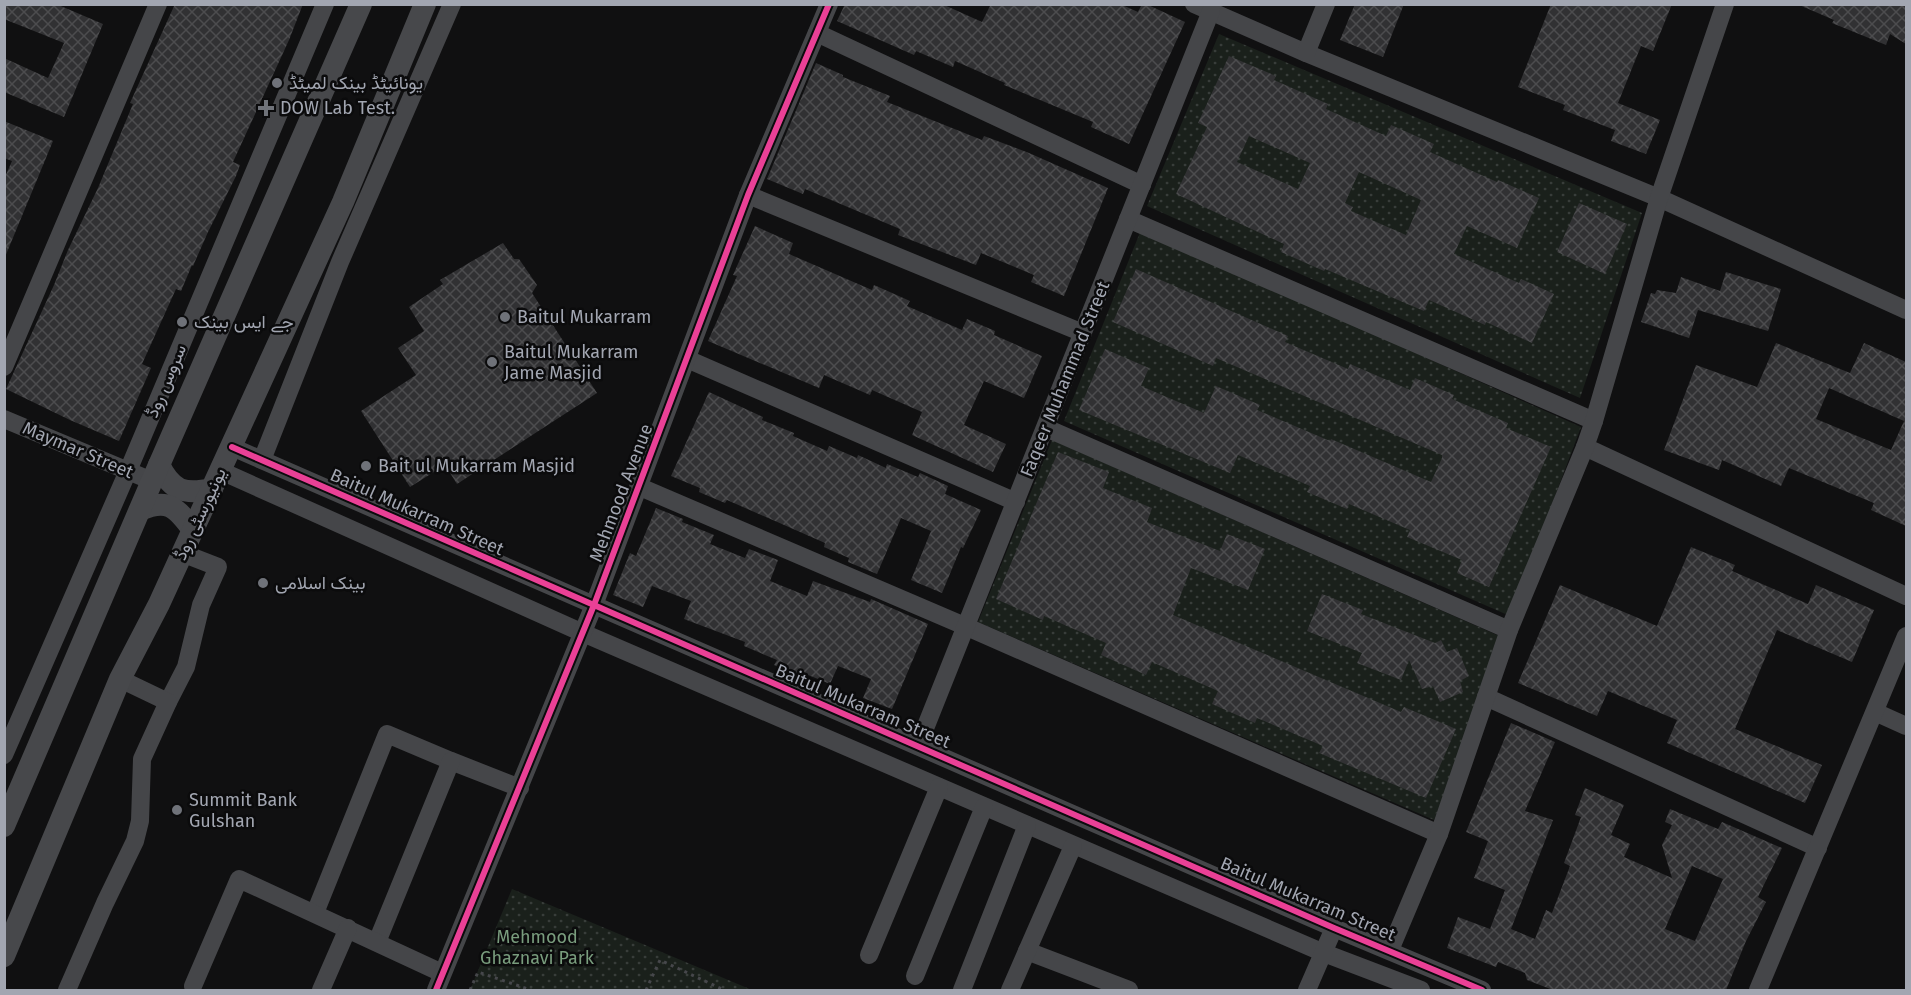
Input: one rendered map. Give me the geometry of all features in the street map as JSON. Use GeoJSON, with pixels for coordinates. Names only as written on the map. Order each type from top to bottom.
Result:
{"type":"FeatureCollection","features":[{"type":"Feature","properties":{"kind":"main road"},"geometry":{"type":"LineString","coordinates":[[4,826],[155,473],[361,4]]}},
{"type":"Feature","properties":{"kind":"main road","name":"یونیورسٹی روڈ"},"geometry":{"type":"LineString","coordinates":[[4,956],[120,679],[159,604],[343,202],[391,115],[425,4]]}},
{"type":"Feature","properties":{"kind":"main road"},"geometry":{"type":"LineString","coordinates":[[155,473],[178,489],[193,493],[216,480]]}},
{"type":"Feature","properties":{"kind":"main road"},"geometry":{"type":"LineString","coordinates":[[140,510],[156,503],[169,506],[181,514],[193,530]]}},
{"type":"Feature","properties":{"kind":"street"},"geometry":{"type":"LineString","coordinates":[[4,367],[158,4]]}},
{"type":"Feature","properties":{"kind":"street","name":"سروس روڈ"},"geometry":{"type":"LineString","coordinates":[[4,755],[8,735],[35,686],[325,4]]}},
{"type":"Feature","properties":{"kind":"street"},"geometry":{"type":"LineString","coordinates":[[262,460],[340,262],[391,115],[452,4]]}},
{"type":"Feature","properties":{"kind":"street","name":"Mehmood Avenue"},"geometry":{"type":"LineString","coordinates":[[439,982],[583,633],[640,487],[748,195],[828,4]]}},
{"type":"Feature","properties":{"kind":"street"},"geometry":{"type":"LineString","coordinates":[[1306,53],[1326,4]]}},
{"type":"Feature","properties":{"kind":"street"},"geometry":{"type":"LineString","coordinates":[[1390,950],[1438,834],[1509,630],[1585,447],[1659,198],[1725,4]]}},
{"type":"Feature","properties":{"kind":"street"},"geometry":{"type":"LineString","coordinates":[[1203,8],[1306,53],[1659,198],[1906,310]]}},
{"type":"Feature","properties":{"kind":"street","name":"Faqeer Muhammad Street"},"geometry":{"type":"LineString","coordinates":[[918,746],[1142,185],[1203,8]]}},
{"type":"Feature","properties":{"kind":"street"},"geometry":{"type":"LineString","coordinates":[[817,33],[1142,185]]}},
{"type":"Feature","properties":{"kind":"street"},"geometry":{"type":"LineString","coordinates":[[748,195],[1083,333]]}},
{"type":"Feature","properties":{"kind":"street"},"geometry":{"type":"LineString","coordinates":[[1128,219],[1594,421]]}},
{"type":"Feature","properties":{"kind":"street"},"geometry":{"type":"LineString","coordinates":[[687,358],[1016,502]]}},
{"type":"Feature","properties":{"kind":"street","name":"Maymar Street"},"geometry":{"type":"LineString","coordinates":[[4,420],[128,471],[155,473]]}},
{"type":"Feature","properties":{"kind":"street"},"geometry":{"type":"LineString","coordinates":[[1046,428],[1509,630]]}},
{"type":"Feature","properties":{"kind":"street","name":"Baitul Mukarram Street"},"geometry":{"type":"LineString","coordinates":[[232,447],[1334,928],[1482,990]]}},
{"type":"Feature","properties":{"kind":"street"},"geometry":{"type":"LineString","coordinates":[[1585,447],[1906,596]]}},
{"type":"Feature","properties":{"kind":"street"},"geometry":{"type":"LineString","coordinates":[[216,480],[583,633],[1324,953],[1421,990]]}},
{"type":"Feature","properties":{"kind":"street"},"geometry":{"type":"LineString","coordinates":[[640,487],[967,627],[1438,834]]}},
{"type":"Feature","properties":{"kind":"street"},"geometry":{"type":"LineString","coordinates":[[68,990],[105,903],[135,841],[140,821],[142,759],[186,668],[201,605],[218,567],[182,553]]}},
{"type":"Feature","properties":{"kind":"street"},"geometry":{"type":"LineString","coordinates":[[1758,990],[1906,636]]}},
{"type":"Feature","properties":{"kind":"street"},"geometry":{"type":"LineString","coordinates":[[120,679],[168,702]]}},
{"type":"Feature","properties":{"kind":"street"},"geometry":{"type":"LineString","coordinates":[[35,686],[60,695]]}},
{"type":"Feature","properties":{"kind":"street"},"geometry":{"type":"LineString","coordinates":[[1486,697],[1818,848]]}},
{"type":"Feature","properties":{"kind":"street"},"geometry":{"type":"LineString","coordinates":[[1875,712],[1906,726]]}},
{"type":"Feature","properties":{"kind":"street"},"geometry":{"type":"LineString","coordinates":[[315,914],[387,734],[520,788]]}},
{"type":"Feature","properties":{"kind":"street"},"geometry":{"type":"LineString","coordinates":[[377,942],[451,761]]}},
{"type":"Feature","properties":{"kind":"street"},"geometry":{"type":"LineString","coordinates":[[869,956],[939,787]]}},
{"type":"Feature","properties":{"kind":"street"},"geometry":{"type":"LineString","coordinates":[[915,976],[984,807]]}},
{"type":"Feature","properties":{"kind":"street"},"geometry":{"type":"LineString","coordinates":[[962,990],[1027,825]]}},
{"type":"Feature","properties":{"kind":"street"},"geometry":{"type":"LineString","coordinates":[[1010,990],[1074,846]]}},
{"type":"Feature","properties":{"kind":"street"},"geometry":{"type":"LineString","coordinates":[[193,986],[239,879],[377,942],[439,982]]}},
{"type":"Feature","properties":{"kind":"street"},"geometry":{"type":"LineString","coordinates":[[321,990],[348,928]]}},
{"type":"Feature","properties":{"kind":"street"},"geometry":{"type":"LineString","coordinates":[[1307,990],[1334,928]]}},
{"type":"Feature","properties":{"kind":"street"},"geometry":{"type":"LineString","coordinates":[[1027,951],[1129,990]]}},
{"type":"Feature","properties":{"kind":"path"},"geometry":{"type":"LineString","coordinates":[[646,990],[660,960],[724,990]]}},
{"type":"Feature","properties":{"kind":"path"},"geometry":{"type":"LineString","coordinates":[[470,990],[478,972],[531,990]]}},
{"type":"Feature","properties":{"kind":"green space"},"geometry":{"type":"Polygon","coordinates":[[[1219,34],[1642,213],[1580,398],[1147,206],[1219,34]]]}},
{"type":"Feature","properties":{"kind":"green space"},"geometry":{"type":"Polygon","coordinates":[[[1141,230],[1581,427],[1510,616],[1064,421],[1141,230]]]}},
{"type":"Feature","properties":{"kind":"green space"},"geometry":{"type":"Polygon","coordinates":[[[1052,440],[1504,638],[1434,820],[978,622],[1052,440]]]}},
{"type":"Feature","properties":{"kind":"green space","name":"Mehmood Ghaznavi Park"},"geometry":{"type":"Polygon","coordinates":[[[512,889],[752,990],[470,990],[512,889]]]}},
{"type":"Feature","properties":{"kind":"building"},"geometry":{"type":"Polygon","coordinates":[[[4,4],[56,4],[103,24],[64,117],[4,92],[4,58],[48,78],[64,43],[4,19],[4,4]]]}},
{"type":"Feature","properties":{"kind":"building"},"geometry":{"type":"Polygon","coordinates":[[[175,4],[303,4],[233,162],[240,165],[236,176],[181,291],[176,289],[142,364],[151,368],[119,441],[6,389],[98,188],[133,104],[130,103],[175,4]]]}},
{"type":"Feature","properties":{"kind":"building"},"geometry":{"type":"Polygon","coordinates":[[[845,4],[942,4],[982,22],[991,4],[1120,4],[1138,12],[1142,4],[1146,4],[1185,22],[1129,144],[1091,127],[1093,122],[1004,85],[1005,83],[955,61],[953,67],[916,51],[914,55],[837,21],[845,4]]]}},
{"type":"Feature","properties":{"kind":"building"},"geometry":{"type":"Polygon","coordinates":[[[1355,4],[1404,4],[1383,57],[1340,40],[1355,4]]]}},
{"type":"Feature","properties":{"kind":"building"},"geometry":{"type":"Polygon","coordinates":[[[1551,4],[1672,4],[1653,51],[1641,46],[1618,103],[1660,120],[1646,154],[1611,141],[1615,130],[1563,110],[1565,105],[1518,87],[1551,4]]]}},
{"type":"Feature","properties":{"kind":"building"},"geometry":{"type":"Polygon","coordinates":[[[1797,4],[1906,4],[1906,44],[1890,34],[1886,45],[1832,23],[1834,20],[1797,4]]]}},
{"type":"Feature","properties":{"kind":"building"},"geometry":{"type":"Polygon","coordinates":[[[1229,56],[1276,76],[1274,80],[1328,104],[1326,109],[1386,136],[1391,125],[1434,144],[1430,152],[1539,198],[1517,248],[1467,226],[1454,254],[1519,283],[1521,279],[1554,294],[1532,343],[1429,300],[1424,311],[1325,269],[1324,271],[1281,252],[1284,244],[1176,194],[1207,127],[1198,123],[1229,56]],[[1249,136],[1237,162],[1298,189],[1310,163],[1249,136]],[[1359,172],[1345,203],[1353,207],[1351,211],[1406,235],[1421,200],[1359,172]]]}},
{"type":"Feature","properties":{"kind":"building"},"geometry":{"type":"Polygon","coordinates":[[[816,63],[890,96],[887,102],[982,140],[984,136],[1029,153],[1108,188],[1064,296],[1031,282],[1034,275],[981,253],[976,265],[898,235],[900,229],[805,189],[803,194],[767,179],[816,63]]]}},
{"type":"Feature","properties":{"kind":"building"},"geometry":{"type":"Polygon","coordinates":[[[4,121],[53,141],[5,257],[4,179],[12,161],[4,158],[4,121]]]}},
{"type":"Feature","properties":{"kind":"building"},"geometry":{"type":"Polygon","coordinates":[[[1579,203],[1627,224],[1605,274],[1557,252],[1579,203]]]}},
{"type":"Feature","properties":{"kind":"building"},"geometry":{"type":"Polygon","coordinates":[[[755,226],[793,243],[789,254],[872,290],[874,285],[910,301],[907,306],[962,330],[967,319],[995,331],[994,335],[1042,356],[1024,398],[984,381],[964,425],[1006,444],[993,472],[912,435],[922,412],[872,390],[870,395],[824,375],[819,388],[708,341],[737,276],[733,275],[755,226]]]}},
{"type":"Feature","properties":{"kind":"building","name":"Baitul Mukarram Jame Masjid"},"geometry":{"type":"Polygon","coordinates":[[[503,243],[514,259],[519,259],[537,285],[532,293],[597,393],[457,484],[445,465],[410,487],[361,411],[416,375],[398,348],[424,331],[409,307],[443,284],[440,280],[503,243]]]}},
{"type":"Feature","properties":{"kind":"building"},"geometry":{"type":"Polygon","coordinates":[[[1136,269],[1288,336],[1285,342],[1348,369],[1350,364],[1410,390],[1415,378],[1454,395],[1452,399],[1508,423],[1506,428],[1551,447],[1489,587],[1457,573],[1462,560],[1407,537],[1410,530],[1349,504],[1347,509],[1307,492],[1310,486],[1238,455],[1230,473],[1079,410],[1105,349],[1149,368],[1141,386],[1204,413],[1216,386],[1260,405],[1257,410],[1431,482],[1442,458],[1442,455],[1216,358],[1213,366],[1113,322],[1136,269]]]}},
{"type":"Feature","properties":{"kind":"building"},"geometry":{"type":"Polygon","coordinates":[[[1726,272],[1781,289],[1768,331],[1698,310],[1689,338],[1641,322],[1651,293],[1655,294],[1657,290],[1676,293],[1681,277],[1720,291],[1726,272]]]}},
{"type":"Feature","properties":{"kind":"building"},"geometry":{"type":"Polygon","coordinates":[[[1776,343],[1850,373],[1864,343],[1906,362],[1906,526],[1871,510],[1874,503],[1789,468],[1781,486],[1722,460],[1719,470],[1664,450],[1696,365],[1757,387],[1776,343]],[[1829,388],[1816,419],[1891,450],[1904,421],[1829,388]]]}},
{"type":"Feature","properties":{"kind":"building"},"geometry":{"type":"Polygon","coordinates":[[[709,392],[827,451],[829,446],[857,458],[858,455],[886,468],[887,464],[918,477],[920,473],[948,486],[945,494],[981,510],[963,548],[961,547],[942,593],[911,580],[931,531],[901,518],[877,574],[848,562],[849,558],[824,547],[825,543],[727,500],[725,503],[699,492],[700,488],[671,476],[709,392]]]}},
{"type":"Feature","properties":{"kind":"building"},"geometry":{"type":"Polygon","coordinates":[[[1058,452],[1109,472],[1103,488],[1152,508],[1147,522],[1220,551],[1227,534],[1265,549],[1248,590],[1191,568],[1173,615],[1401,712],[1404,707],[1456,729],[1426,798],[1319,753],[1323,746],[1257,718],[1255,723],[1212,704],[1218,691],[1152,662],[1146,675],[1101,655],[1106,643],[1044,616],[1043,620],[996,599],[1058,452]]]}},
{"type":"Feature","properties":{"kind":"building"},"geometry":{"type":"Polygon","coordinates":[[[656,508],[714,535],[710,544],[745,558],[749,549],[778,560],[770,581],[807,596],[813,581],[870,602],[871,599],[928,624],[892,709],[863,698],[871,679],[838,666],[830,684],[801,672],[800,676],[774,665],[777,660],[744,646],[745,642],[684,619],[691,601],[652,586],[643,607],[613,595],[630,553],[636,556],[656,508]]]}},
{"type":"Feature","properties":{"kind":"building"},"geometry":{"type":"Polygon","coordinates":[[[1691,547],[1735,565],[1732,571],[1808,604],[1816,585],[1874,610],[1852,662],[1777,630],[1735,729],[1822,765],[1805,803],[1667,743],[1677,720],[1608,691],[1597,716],[1518,683],[1560,585],[1657,626],[1691,547]]]}},
{"type":"Feature","properties":{"kind":"building"},"geometry":{"type":"Polygon","coordinates":[[[1322,594],[1363,610],[1361,614],[1435,643],[1441,640],[1447,652],[1457,648],[1469,676],[1460,681],[1463,692],[1440,702],[1433,686],[1422,689],[1409,660],[1401,680],[1357,663],[1362,653],[1307,631],[1322,594]]]}},
{"type":"Feature","properties":{"kind":"building"},"geometry":{"type":"Polygon","coordinates":[[[1511,723],[1555,742],[1525,811],[1553,820],[1511,929],[1535,939],[1546,910],[1552,913],[1570,866],[1564,863],[1581,817],[1575,815],[1585,788],[1624,805],[1611,835],[1630,844],[1624,857],[1672,878],[1662,845],[1672,825],[1665,822],[1670,809],[1718,829],[1722,822],[1782,848],[1758,897],[1766,902],[1746,941],[1726,990],[1553,990],[1527,980],[1525,973],[1498,962],[1496,967],[1447,948],[1458,917],[1490,929],[1505,890],[1474,878],[1488,841],[1466,832],[1511,723]],[[1692,866],[1665,929],[1695,941],[1723,879],[1692,866]]]}},
{"type":"Feature","properties":{"kind":"cycle path"},"geometry":{"type":"LineString","coordinates":[[436,990],[594,605],[748,195],[829,4]]}},
{"type":"Feature","properties":{"kind":"cycle path"},"geometry":{"type":"LineString","coordinates":[[232,447],[1334,928],[1482,990]]}},
{"type":"Feature","properties":{"kind":"place","name":"یونائیٹڈ بینک لمیٹڈ"},"geometry":{"type":"Point","coordinates":[277,83]}},
{"type":"Feature","properties":{"kind":"place","name":"DOW Lab Test."},"geometry":{"type":"Point","coordinates":[266,108]}},
{"type":"Feature","properties":{"kind":"place","name":"Baitul Mukarram"},"geometry":{"type":"Point","coordinates":[505,317]}},
{"type":"Feature","properties":{"kind":"place","name":"جے ایس بینک"},"geometry":{"type":"Point","coordinates":[182,322]}},
{"type":"Feature","properties":{"kind":"place","name":"Baitul Mukarram Jame Masjid"},"geometry":{"type":"Point","coordinates":[492,362]}},
{"type":"Feature","properties":{"kind":"place","name":"Bait ul Mukarram Masjid"},"geometry":{"type":"Point","coordinates":[366,466]}},
{"type":"Feature","properties":{"kind":"place","name":"بینک اسلامی"},"geometry":{"type":"Point","coordinates":[263,583]}},
{"type":"Feature","properties":{"kind":"place","name":"Summit Bank Gulshan"},"geometry":{"type":"Point","coordinates":[177,810]}}]}
